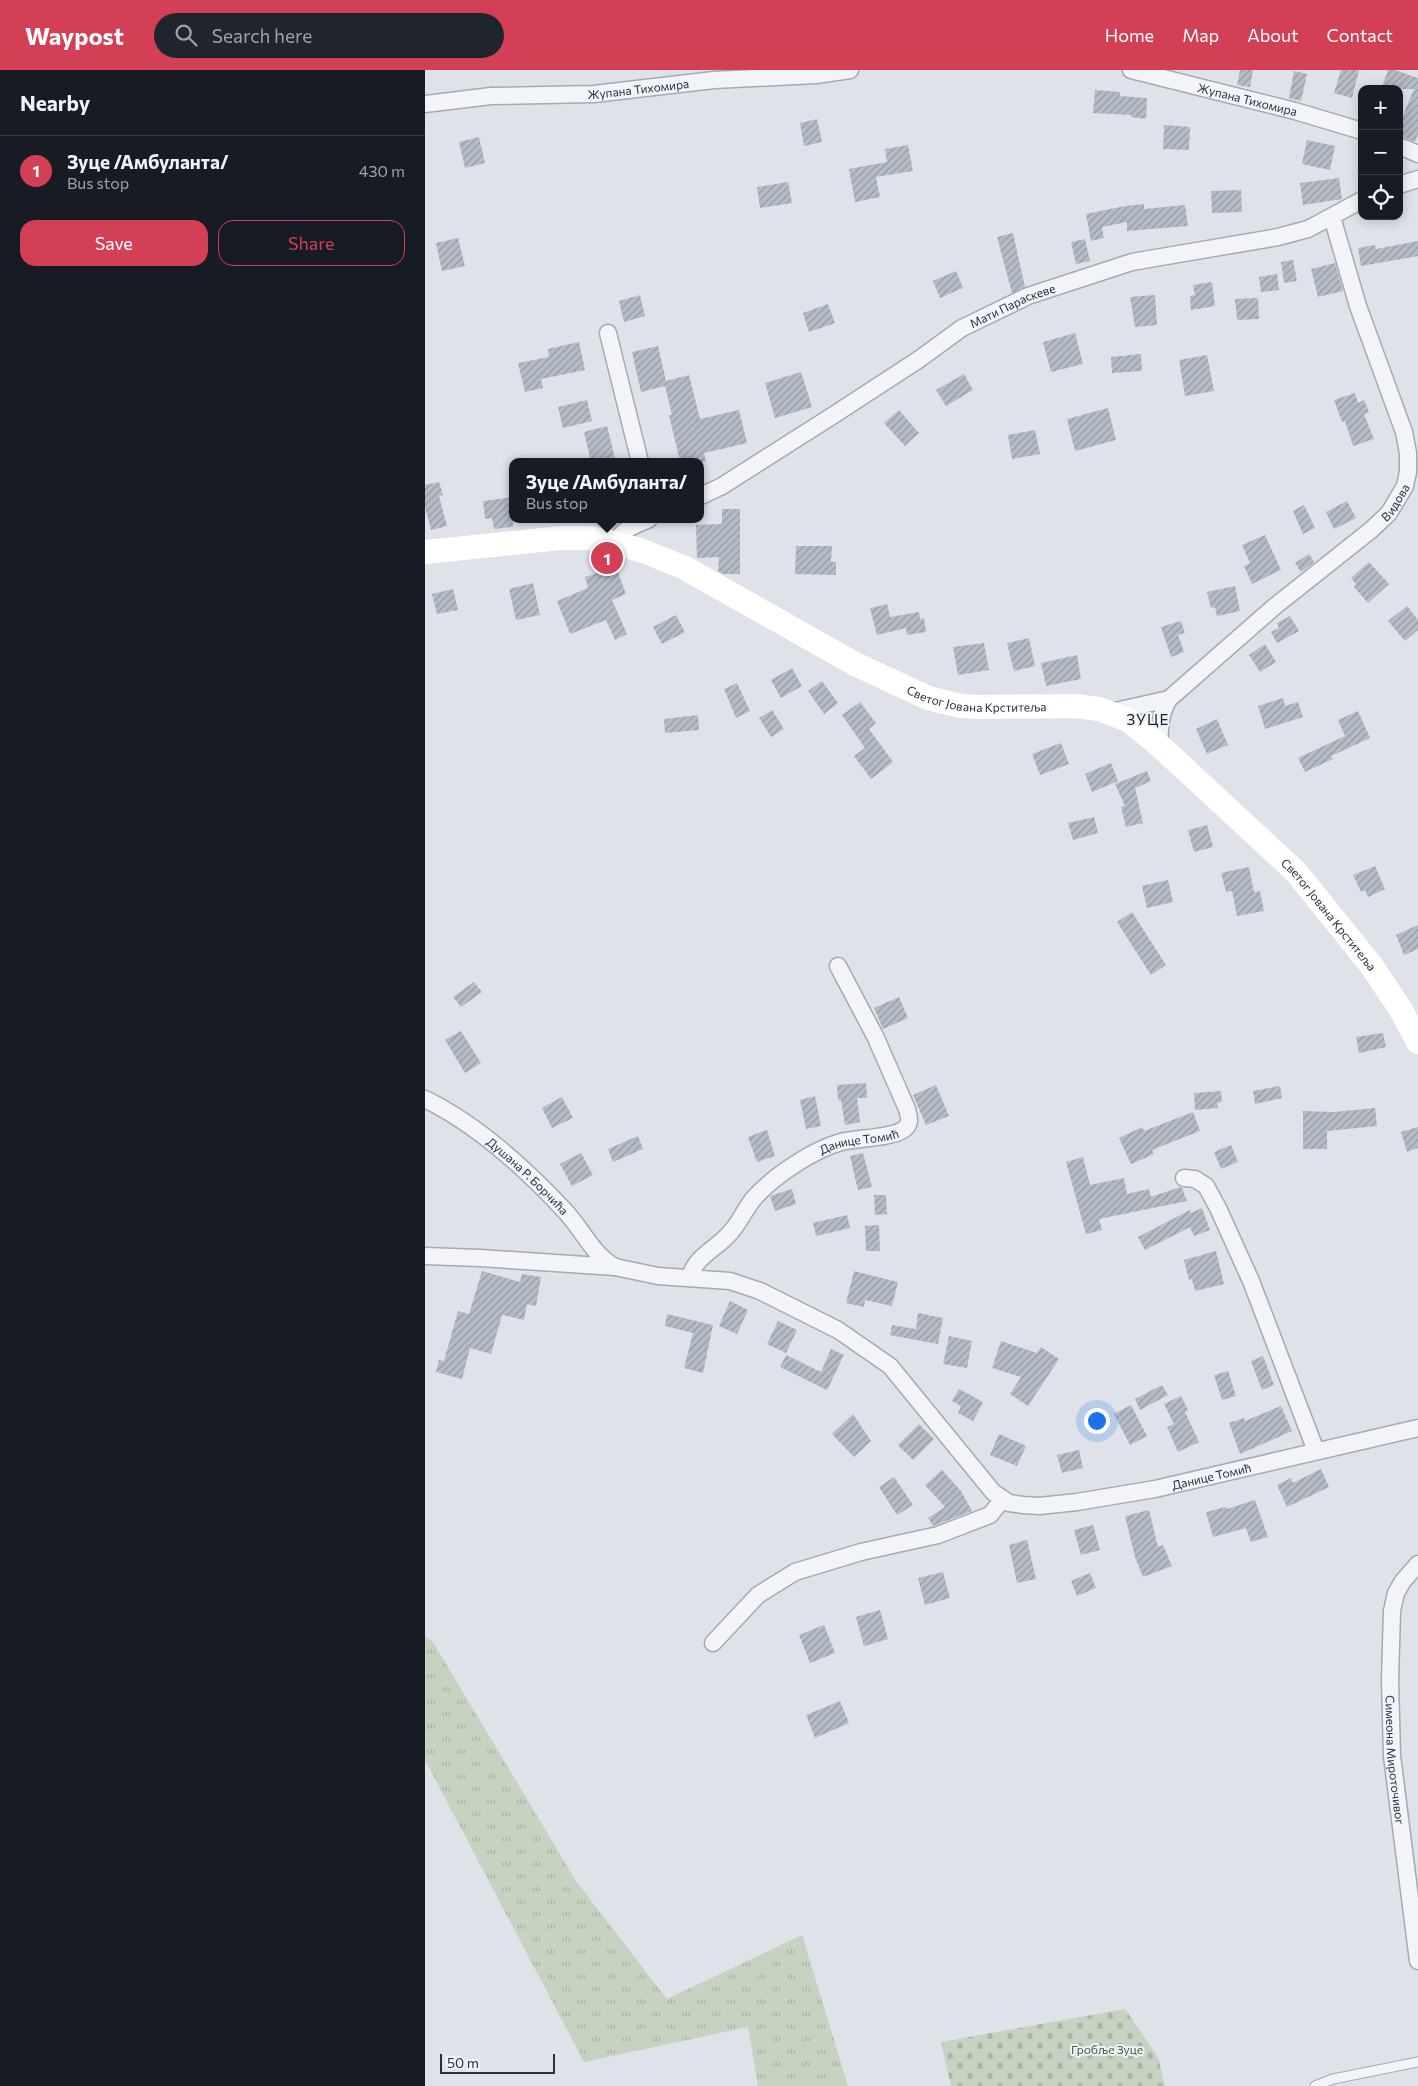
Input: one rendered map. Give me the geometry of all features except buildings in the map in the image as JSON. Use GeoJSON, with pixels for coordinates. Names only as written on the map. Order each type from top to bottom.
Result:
{"type":"FeatureCollection","features":[{"type":"Feature","properties":{"kind":"street","name":"Жупана Тихомира"},"geometry":{"type":"LineString","coordinates":[[425,104],[491,96],[594,94],[715,80],[816,75],[850,70]]}},
{"type":"Feature","properties":{"kind":"street","name":"Жупана Тихомира"},"geometry":{"type":"LineString","coordinates":[[1131,70],[1295,111],[1359,130]]}},
{"type":"Feature","properties":{"kind":"street"},"geometry":{"type":"LineString","coordinates":[[1403,148],[1418,154]]}},
{"type":"Feature","properties":{"kind":"street"},"geometry":{"type":"LineString","coordinates":[[1403,184],[1418,179]]}},
{"type":"Feature","properties":{"kind":"street","name":"Мати Параскеве"},"geometry":{"type":"LineString","coordinates":[[704,495],[722,486],[829,418],[918,360],[962,328],[1028,296],[1132,262],[1278,237],[1308,229],[1358,202]]}},
{"type":"Feature","properties":{"kind":"street","name":"Видова"},"geometry":{"type":"LineString","coordinates":[[1160,746],[1161,718],[1169,699],[1274,607],[1371,530],[1389,513],[1405,486],[1408,472],[1408,453],[1404,432],[1358,306],[1332,217]]}},
{"type":"Feature","properties":{"kind":"street"},"geometry":{"type":"LineString","coordinates":[[608,333],[639,458]]}},
{"type":"Feature","properties":{"kind":"street"},"geometry":{"type":"LineString","coordinates":[[615,542],[625,530],[640,523]]}},
{"type":"Feature","properties":{"kind":"street","name":"Светог Јована Крститеља"},"geometry":{"type":"LineString","coordinates":[[425,552],[561,538],[591,538],[615,542],[685,568],[855,664],[928,698],[961,706],[1076,706],[1099,708],[1128,720],[1160,746],[1296,872],[1371,965],[1401,1010],[1418,1042]]}},
{"type":"Feature","properties":{"kind":"street","name":"Видова"},"geometry":{"type":"LineString","coordinates":[[1111,712],[1169,699]]}},
{"type":"Feature","properties":{"kind":"street","name":"Данице Томић"},"geometry":{"type":"LineString","coordinates":[[689,1278],[691,1269],[696,1262],[715,1248],[734,1229],[744,1211],[756,1196],[802,1160],[821,1149],[841,1142],[899,1132],[908,1126],[910,1118],[907,1109],[875,1036],[838,966]]}},
{"type":"Feature","properties":{"kind":"street","name":"Душана Р. Борчића"},"geometry":{"type":"LineString","coordinates":[[425,1099],[456,1117],[508,1156],[552,1196],[601,1258],[615,1268]]}},
{"type":"Feature","properties":{"kind":"street"},"geometry":{"type":"LineString","coordinates":[[1184,1178],[1195,1179],[1206,1186],[1218,1208],[1251,1281],[1315,1451]]}},
{"type":"Feature","properties":{"kind":"street"},"geometry":{"type":"LineString","coordinates":[[582,1265],[587,1256],[587,1240]]}},
{"type":"Feature","properties":{"kind":"street","name":"Данице Томић"},"geometry":{"type":"LineString","coordinates":[[425,1256],[615,1268],[648,1274],[730,1281],[760,1291],[815,1318],[871,1352],[890,1366],[988,1487],[1009,1503],[1039,1506],[1077,1502],[1155,1489],[1418,1428]]}},
{"type":"Feature","properties":{"kind":"street"},"geometry":{"type":"LineString","coordinates":[[713,1643],[758,1594],[795,1572],[861,1552],[937,1535],[990,1515],[1003,1499]]}},
{"type":"Feature","properties":{"kind":"street","name":"Симеона Мироточивог"},"geometry":{"type":"LineString","coordinates":[[1418,1564],[1403,1581],[1396,1593],[1391,1611],[1390,1724],[1393,1764],[1418,1961]]}},
{"type":"Feature","properties":{"kind":"lane"},"geometry":{"type":"LineString","coordinates":[[1315,2086],[1333,2079],[1418,2062]]}},
{"type":"Feature","properties":{"kind":"green space"},"geometry":{"type":"Polygon","coordinates":[[[425,1636],[433,1642],[576,1881],[667,1999],[802,1935],[848,2086],[758,2086],[748,2027],[584,2062],[425,1760],[425,1636]]]}},
{"type":"Feature","properties":{"kind":"green space","name":"Гробље Зуце"},"geometry":{"type":"Polygon","coordinates":[[[1125,2009],[1158,2057],[1165,2086],[951,2086],[941,2042],[1125,2009]]]}},
{"type":"Feature","properties":{"kind":"place","name":"Зуце /Амбуланта/"},"geometry":{"type":"Point","coordinates":[607,558]}},
{"type":"Feature","properties":{"kind":"district","name":"ЗУЦЕ"},"geometry":{"type":"Point","coordinates":[1148,719]}}]}
